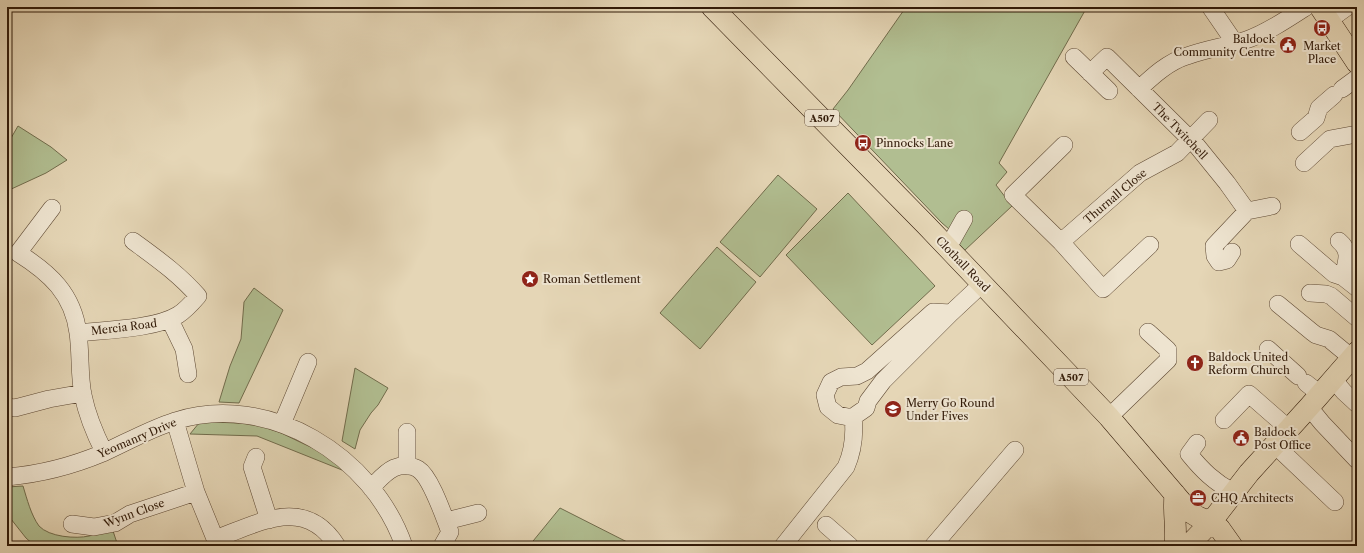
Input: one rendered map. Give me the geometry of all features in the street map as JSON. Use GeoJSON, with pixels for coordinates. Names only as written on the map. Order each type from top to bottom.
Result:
{"type":"FeatureCollection","features":[{"type":"Feature","properties":{"kind":"main road","name":"Clothall Road"},"geometry":{"type":"LineString","coordinates":[[712,7],[946,246],[1109,417],[1190,512],[1210,522]]}},
{"type":"Feature","properties":{"kind":"main road"},"geometry":{"type":"LineString","coordinates":[[1325,13],[1357,62]]}},
{"type":"Feature","properties":{"kind":"main road"},"geometry":{"type":"LineString","coordinates":[[1188,546],[1210,522],[1233,492],[1289,429],[1313,388],[1354,355]]}},
{"type":"Feature","properties":{"kind":"main road"},"geometry":{"type":"LineString","coordinates":[[1175,494],[1175,546]]}},
{"type":"Feature","properties":{"kind":"main road","name":"A507"},"geometry":{"type":"LineString","coordinates":[[1210,522],[1220,529],[1232,546]]}},
{"type":"Feature","properties":{"kind":"street"},"geometry":{"type":"LineString","coordinates":[[1212,7],[1211,8],[1235,43]]}},
{"type":"Feature","properties":{"kind":"street"},"geometry":{"type":"LineString","coordinates":[[1139,89],[1159,72],[1186,56],[1235,43],[1260,34],[1306,7]]}},
{"type":"Feature","properties":{"kind":"street"},"geometry":{"type":"LineString","coordinates":[[1325,13],[1347,7]]}},
{"type":"Feature","properties":{"kind":"street"},"geometry":{"type":"LineString","coordinates":[[1074,57],[1109,91]]}},
{"type":"Feature","properties":{"kind":"street","name":"The Twitchell"},"geometry":{"type":"LineString","coordinates":[[1090,73],[1107,57],[1190,139],[1227,183],[1246,211]]}},
{"type":"Feature","properties":{"kind":"street"},"geometry":{"type":"LineString","coordinates":[[1300,132],[1316,118],[1319,108],[1357,78]]}},
{"type":"Feature","properties":{"kind":"street","name":"Thurnall Close"},"geometry":{"type":"LineString","coordinates":[[1061,242],[1140,173],[1177,153],[1209,120]]}},
{"type":"Feature","properties":{"kind":"street"},"geometry":{"type":"LineString","coordinates":[[1304,163],[1330,139],[1357,134]]}},
{"type":"Feature","properties":{"kind":"street"},"geometry":{"type":"LineString","coordinates":[[1064,145],[1013,195],[1061,242],[1103,289],[1150,245]]}},
{"type":"Feature","properties":{"kind":"street"},"geometry":{"type":"LineString","coordinates":[[1232,252],[1227,260],[1219,262],[1215,256],[1214,246],[1246,211],[1272,206]]}},
{"type":"Feature","properties":{"kind":"street","name":"Mercia Road"},"geometry":{"type":"LineString","coordinates":[[52,208],[18,253],[43,270],[61,288],[75,316],[78,333],[83,394],[89,417],[104,452]]}},
{"type":"Feature","properties":{"kind":"street"},"geometry":{"type":"LineString","coordinates":[[946,246],[951,242],[964,219]]}},
{"type":"Feature","properties":{"kind":"street"},"geometry":{"type":"LineString","coordinates":[[1339,240],[1345,245],[1348,252],[1343,277]]}},
{"type":"Feature","properties":{"kind":"street","name":"Mercia Road"},"geometry":{"type":"LineString","coordinates":[[78,333],[148,326],[170,320],[203,300],[170,268],[133,241]]}},
{"type":"Feature","properties":{"kind":"street"},"geometry":{"type":"LineString","coordinates":[[1299,244],[1334,274],[1343,277],[1357,288]]}},
{"type":"Feature","properties":{"kind":"street"},"geometry":{"type":"LineString","coordinates":[[950,312],[933,312],[866,371],[857,376],[842,377],[831,382],[825,395],[828,407],[838,415],[848,417],[853,417],[866,408],[868,402],[883,381],[950,312],[982,284]]}},
{"type":"Feature","properties":{"kind":"street"},"geometry":{"type":"LineString","coordinates":[[1310,293],[1326,294],[1331,296],[1357,318]]}},
{"type":"Feature","properties":{"kind":"street"},"geometry":{"type":"LineString","coordinates":[[1278,304],[1316,335],[1328,339],[1354,355]]}},
{"type":"Feature","properties":{"kind":"street","name":"Mercia Road"},"geometry":{"type":"LineString","coordinates":[[170,320],[184,349],[188,374]]}},
{"type":"Feature","properties":{"kind":"street"},"geometry":{"type":"LineString","coordinates":[[1109,417],[1168,360],[1168,350],[1148,332]]}},
{"type":"Feature","properties":{"kind":"street"},"geometry":{"type":"LineString","coordinates":[[1268,349],[1313,388],[1344,392],[1357,404]]}},
{"type":"Feature","properties":{"kind":"street"},"geometry":{"type":"LineString","coordinates":[[282,424],[308,362]]}},
{"type":"Feature","properties":{"kind":"street"},"geometry":{"type":"LineString","coordinates":[[1313,388],[1322,423],[1357,460]]}},
{"type":"Feature","properties":{"kind":"street"},"geometry":{"type":"LineString","coordinates":[[7,407],[22,406],[50,398],[83,394]]}},
{"type":"Feature","properties":{"kind":"street"},"geometry":{"type":"LineString","coordinates":[[1224,420],[1248,394],[1289,429]]}},
{"type":"Feature","properties":{"kind":"street","name":"Yeomanry Drive"},"geometry":{"type":"LineString","coordinates":[[7,477],[53,471],[75,464],[175,421],[205,415],[232,414],[259,418],[282,424],[309,435],[334,451],[354,467],[392,518],[404,546]]}},
{"type":"Feature","properties":{"kind":"street"},"geometry":{"type":"LineString","coordinates":[[784,546],[846,467],[851,456],[853,442],[853,417]]}},
{"type":"Feature","properties":{"kind":"street"},"geometry":{"type":"LineString","coordinates":[[175,421],[196,492],[216,543],[269,520],[290,516],[310,520],[324,530],[337,546]]}},
{"type":"Feature","properties":{"kind":"street"},"geometry":{"type":"LineString","coordinates":[[407,432],[407,466]]}},
{"type":"Feature","properties":{"kind":"street"},"geometry":{"type":"LineString","coordinates":[[1197,443],[1189,454],[1203,471],[1233,492]]}},
{"type":"Feature","properties":{"kind":"street"},"geometry":{"type":"LineString","coordinates":[[1275,445],[1335,502]]}},
{"type":"Feature","properties":{"kind":"street"},"geometry":{"type":"LineString","coordinates":[[933,546],[1015,450]]}},
{"type":"Feature","properties":{"kind":"street"},"geometry":{"type":"LineString","coordinates":[[256,457],[252,467],[269,520]]}},
{"type":"Feature","properties":{"kind":"street"},"geometry":{"type":"LineString","coordinates":[[371,488],[396,467],[407,466],[418,469],[429,482],[450,532],[442,546]]}},
{"type":"Feature","properties":{"kind":"street","name":"Wynn Close"},"geometry":{"type":"LineString","coordinates":[[72,524],[94,528],[115,522],[130,514],[196,492]]}},
{"type":"Feature","properties":{"kind":"street"},"geometry":{"type":"LineString","coordinates":[[446,521],[478,513]]}},
{"type":"Feature","properties":{"kind":"street"},"geometry":{"type":"LineString","coordinates":[[826,525],[850,546]]}},
{"type":"Feature","properties":{"kind":"green space"},"geometry":{"type":"Polygon","coordinates":[[[906,7],[1087,7],[999,163],[1007,172],[996,185],[1012,206],[964,251],[953,240],[956,235],[942,223],[833,109],[906,7]]]}},
{"type":"Feature","properties":{"kind":"green space"},"geometry":{"type":"Polygon","coordinates":[[[18,126],[51,147],[67,160],[46,173],[7,191],[7,145],[18,126]]]}},
{"type":"Feature","properties":{"kind":"green space"},"geometry":{"type":"Polygon","coordinates":[[[778,175],[817,209],[760,277],[720,242],[778,175]]]}},
{"type":"Feature","properties":{"kind":"green space"},"geometry":{"type":"Polygon","coordinates":[[[848,193],[935,286],[872,345],[786,255],[848,193]]]}},
{"type":"Feature","properties":{"kind":"green space"},"geometry":{"type":"Polygon","coordinates":[[[717,247],[756,282],[700,349],[660,313],[717,247]]]}},
{"type":"Feature","properties":{"kind":"green space"},"geometry":{"type":"Polygon","coordinates":[[[254,288],[283,310],[239,403],[219,402],[230,366],[241,339],[244,302],[254,288]]]}},
{"type":"Feature","properties":{"kind":"green space"},"geometry":{"type":"Polygon","coordinates":[[[355,368],[388,388],[360,430],[355,449],[342,441],[355,368]]]}},
{"type":"Feature","properties":{"kind":"green space"},"geometry":{"type":"Polygon","coordinates":[[[214,422],[258,424],[279,432],[321,452],[343,468],[342,470],[257,436],[190,434],[199,423],[214,422]]]}},
{"type":"Feature","properties":{"kind":"green space"},"geometry":{"type":"Polygon","coordinates":[[[23,486],[34,517],[43,530],[56,535],[84,537],[112,528],[118,546],[35,546],[26,538],[7,514],[7,487],[23,486]]]}},
{"type":"Feature","properties":{"kind":"green space"},"geometry":{"type":"Polygon","coordinates":[[[560,508],[635,546],[529,546],[560,508]]]}},
{"type":"Feature","properties":{"kind":"place","name":"Market Place"},"geometry":{"type":"Point","coordinates":[1322,28]}},
{"type":"Feature","properties":{"kind":"place","name":"Baldock Community Centre"},"geometry":{"type":"Point","coordinates":[1288,45]}},
{"type":"Feature","properties":{"kind":"place","name":"Pinnocks Lane"},"geometry":{"type":"Point","coordinates":[863,143]}},
{"type":"Feature","properties":{"kind":"place","name":"Roman Settlement"},"geometry":{"type":"Point","coordinates":[530,279]}},
{"type":"Feature","properties":{"kind":"place","name":"Baldock United Reform Church"},"geometry":{"type":"Point","coordinates":[1195,363]}},
{"type":"Feature","properties":{"kind":"place","name":"Merry Go Round Under Fives"},"geometry":{"type":"Point","coordinates":[893,409]}},
{"type":"Feature","properties":{"kind":"place","name":"Baldock Post Office"},"geometry":{"type":"Point","coordinates":[1241,438]}},
{"type":"Feature","properties":{"kind":"place","name":"CHQ Architects"},"geometry":{"type":"Point","coordinates":[1198,498]}}]}
